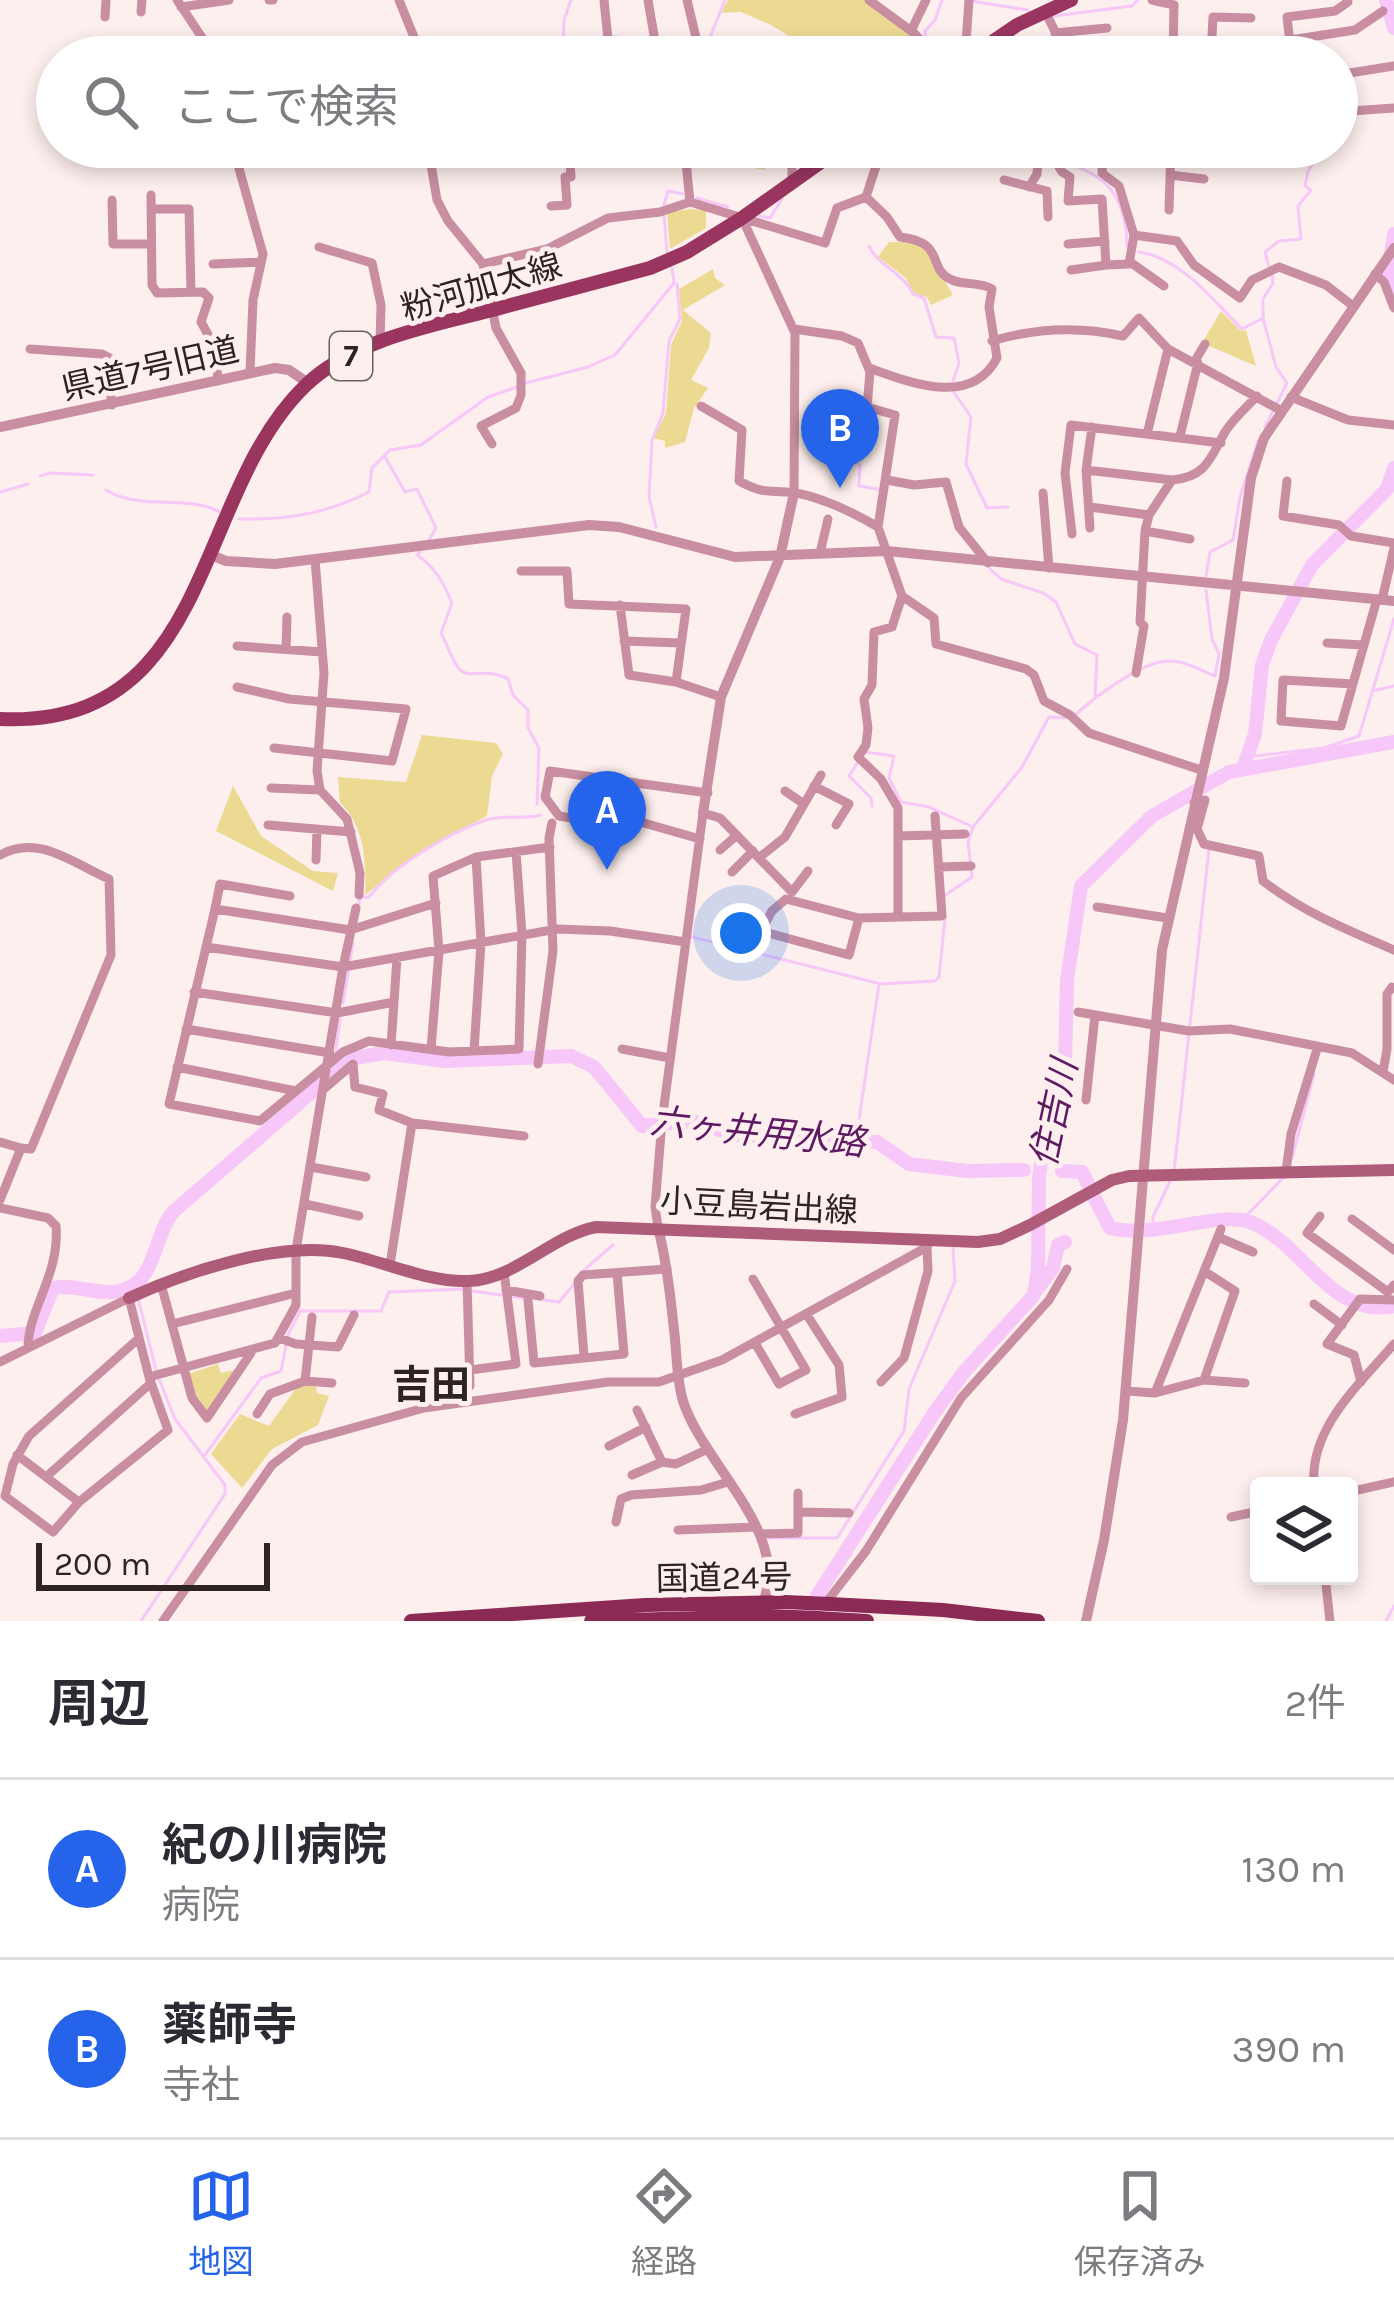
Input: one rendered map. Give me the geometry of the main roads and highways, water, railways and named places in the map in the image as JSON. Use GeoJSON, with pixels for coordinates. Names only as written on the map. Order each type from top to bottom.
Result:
{"type":"FeatureCollection","features":[{"type":"Feature","properties":{"kind":"highway","name":"国道24号"},"geometry":{"type":"LineString","coordinates":[[591,1621],[761,1614],[785,1603],[943,1610],[1038,1621]]}},
{"type":"Feature","properties":{"kind":"highway","name":"国道24号"},"geometry":{"type":"LineString","coordinates":[[411,1621],[645,1605],[867,1621]]}},
{"type":"Feature","properties":{"kind":"main road"},"geometry":{"type":"LineString","coordinates":[[1001,36],[1071,0]]}},
{"type":"Feature","properties":{"kind":"main road","name":"粉河加太線"},"geometry":{"type":"LineString","coordinates":[[0,719],[70,712],[121,686],[168,641],[265,439],[308,383],[341,361],[380,344],[650,268],[687,252],[812,168]]}},
{"type":"Feature","properties":{"kind":"main road","name":"小豆島岩出線"},"geometry":{"type":"LineString","coordinates":[[129,1298],[161,1284],[296,1250],[338,1252],[468,1288],[580,1230],[658,1227],[929,1244],[977,1242],[1000,1239],[1112,1180],[1143,1174],[1394,1170]]}},
{"type":"Feature","properties":{"kind":"waterway"},"geometry":{"type":"LineString","coordinates":[[564,36],[571,0]]}},
{"type":"Feature","properties":{"kind":"waterway"},"geometry":{"type":"LineString","coordinates":[[710,36],[725,0]]}},
{"type":"Feature","properties":{"kind":"waterway"},"geometry":{"type":"LineString","coordinates":[[926,36],[942,0]]}},
{"type":"Feature","properties":{"kind":"waterway"},"geometry":{"type":"LineString","coordinates":[[1054,16],[1132,6],[1138,0]]}},
{"type":"Feature","properties":{"kind":"waterway"},"geometry":{"type":"LineString","coordinates":[[1386,0],[1394,28]]}},
{"type":"Feature","properties":{"kind":"waterway"},"geometry":{"type":"LineString","coordinates":[[971,1],[1028,10]]}},
{"type":"Feature","properties":{"kind":"waterway"},"geometry":{"type":"LineString","coordinates":[[1082,168],[1104,182],[1116,197],[1127,246]]}},
{"type":"Feature","properties":{"kind":"waterway"},"geometry":{"type":"LineString","coordinates":[[1269,267],[1265,252],[1279,241],[1301,239],[1298,206],[1311,190],[1305,186],[1310,168]]}},
{"type":"Feature","properties":{"kind":"waterway"},"geometry":{"type":"LineString","coordinates":[[664,205],[668,191],[683,194]]}},
{"type":"Feature","properties":{"kind":"waterway"},"geometry":{"type":"LineString","coordinates":[[697,198],[728,207]]}},
{"type":"Feature","properties":{"kind":"waterway"},"geometry":{"type":"LineString","coordinates":[[759,216],[770,218],[782,199]]}},
{"type":"Feature","properties":{"kind":"waterway"},"geometry":{"type":"LineString","coordinates":[[664,215],[667,252]]}},
{"type":"Feature","properties":{"kind":"waterway"},"geometry":{"type":"LineString","coordinates":[[1393,299],[1388,272],[1394,234]]}},
{"type":"Feature","properties":{"kind":"waterway"},"geometry":{"type":"LineString","coordinates":[[869,246],[913,294],[924,298],[936,337],[954,338],[959,363],[953,381]]}},
{"type":"Feature","properties":{"kind":"waterway"},"geometry":{"type":"LineString","coordinates":[[1139,252],[1182,271],[1242,329],[1263,318],[1276,367],[1287,383],[1265,427]]}},
{"type":"Feature","properties":{"kind":"waterway"},"geometry":{"type":"LineString","coordinates":[[526,383],[615,355],[674,283],[672,268]]}},
{"type":"Feature","properties":{"kind":"waterway"},"geometry":{"type":"LineString","coordinates":[[1263,317],[1263,299],[1272,276]]}},
{"type":"Feature","properties":{"kind":"waterway"},"geometry":{"type":"LineString","coordinates":[[656,527],[649,497],[652,440],[663,413],[669,341],[680,319],[677,284]]}},
{"type":"Feature","properties":{"kind":"waterway"},"geometry":{"type":"LineString","coordinates":[[239,519],[306,514],[369,492],[372,468],[390,450],[421,445],[488,397],[517,387]]}},
{"type":"Feature","properties":{"kind":"waterway"},"geometry":{"type":"LineString","coordinates":[[953,391],[971,417],[966,464],[987,508],[1008,507]]}},
{"type":"Feature","properties":{"kind":"waterway"},"geometry":{"type":"LineString","coordinates":[[856,415],[845,458],[860,465],[859,486],[883,490]]}},
{"type":"Feature","properties":{"kind":"waterway"},"geometry":{"type":"LineString","coordinates":[[1206,576],[1210,552],[1233,540],[1240,497],[1258,441]]}},
{"type":"Feature","properties":{"kind":"waterway"},"geometry":{"type":"LineString","coordinates":[[385,457],[405,492],[417,489],[436,528],[429,540]]}},
{"type":"Feature","properties":{"kind":"waterway"},"geometry":{"type":"LineString","coordinates":[[1243,768],[1255,734],[1262,665],[1271,640],[1312,565],[1387,489],[1394,468]]}},
{"type":"Feature","properties":{"kind":"waterway"},"geometry":{"type":"LineString","coordinates":[[40,476],[93,475]]}},
{"type":"Feature","properties":{"kind":"waterway"},"geometry":{"type":"LineString","coordinates":[[0,492],[28,484]]}},
{"type":"Feature","properties":{"kind":"waterway"},"geometry":{"type":"LineString","coordinates":[[106,490],[133,500],[193,504],[220,512]]}},
{"type":"Feature","properties":{"kind":"waterway"},"geometry":{"type":"LineString","coordinates":[[420,552],[417,555],[438,576],[452,603],[441,633],[457,667],[508,679],[513,695],[528,710],[528,728],[539,748],[537,804]]}},
{"type":"Feature","properties":{"kind":"waterway"},"geometry":{"type":"LineString","coordinates":[[990,569],[1001,579],[1056,602],[1075,644],[1097,655],[1095,697]]}},
{"type":"Feature","properties":{"kind":"waterway"},"geometry":{"type":"LineString","coordinates":[[944,896],[972,877],[968,842],[973,827],[1022,767],[1049,717],[1072,718],[1118,682],[1159,662],[1181,662],[1215,676],[1219,654],[1212,639],[1206,590]]}},
{"type":"Feature","properties":{"kind":"waterway"},"geometry":{"type":"LineString","coordinates":[[1247,757],[1324,748],[1359,736],[1394,619]]}},
{"type":"Feature","properties":{"kind":"waterway"},"geometry":{"type":"LineString","coordinates":[[1372,691],[1394,686]]}},
{"type":"Feature","properties":{"kind":"waterway","name":"住吉川"},"geometry":{"type":"LineString","coordinates":[[808,1610],[934,1413],[964,1372],[1034,1295],[1039,1176],[1048,1119],[1065,1066],[1067,980],[1081,886],[1152,816],[1229,772],[1394,742]]}},
{"type":"Feature","properties":{"kind":"waterway"},"geometry":{"type":"LineString","coordinates":[[865,752],[894,756],[889,778],[901,802],[929,807],[973,827]]}},
{"type":"Feature","properties":{"kind":"waterway"},"geometry":{"type":"LineString","coordinates":[[859,760],[849,776],[871,798],[872,806]]}},
{"type":"Feature","properties":{"kind":"waterway"},"geometry":{"type":"LineString","coordinates":[[359,904],[360,897],[369,897],[407,862],[455,833],[493,818],[541,815]]}},
{"type":"Feature","properties":{"kind":"waterway"},"geometry":{"type":"LineString","coordinates":[[1174,1172],[1209,849]]}},
{"type":"Feature","properties":{"kind":"waterway"},"geometry":{"type":"LineString","coordinates":[[856,1140],[879,984],[935,981],[945,918]]}},
{"type":"Feature","properties":{"kind":"waterway"},"geometry":{"type":"LineString","coordinates":[[692,937],[877,983]]}},
{"type":"Feature","properties":{"kind":"waterway"},"geometry":{"type":"LineString","coordinates":[[343,1003],[353,943]]}},
{"type":"Feature","properties":{"kind":"waterway"},"geometry":{"type":"LineString","coordinates":[[336,1050],[340,1019]]}},
{"type":"Feature","properties":{"kind":"waterway","name":"六ヶ井用水路"},"geometry":{"type":"LineString","coordinates":[[0,1336],[35,1333],[53,1288],[112,1292],[138,1282],[173,1212],[350,1059],[384,1053],[445,1061],[571,1056],[594,1067],[642,1126],[693,1121],[733,1135],[877,1142],[909,1164],[967,1171],[1024,1170]]}},
{"type":"Feature","properties":{"kind":"waterway"},"geometry":{"type":"LineString","coordinates":[[1292,1158],[1314,1074]]}},
{"type":"Feature","properties":{"kind":"waterway","name":"六ヶ井用水路"},"geometry":{"type":"LineString","coordinates":[[1062,1171],[1082,1172],[1088,1184]]}},
{"type":"Feature","properties":{"kind":"waterway"},"geometry":{"type":"LineString","coordinates":[[1243,1219],[1284,1177]]}},
{"type":"Feature","properties":{"kind":"waterway"},"geometry":{"type":"LineString","coordinates":[[1153,1232],[1153,1217],[1170,1181]]}},
{"type":"Feature","properties":{"kind":"waterway","name":"六ヶ井用水路"},"geometry":{"type":"LineString","coordinates":[[1094,1197],[1110,1228],[1146,1230],[1247,1221],[1266,1230],[1352,1301],[1394,1306]]}},
{"type":"Feature","properties":{"kind":"waterway","name":"六ヶ井用水路"},"geometry":{"type":"LineString","coordinates":[[1035,1292],[1053,1268],[1058,1245],[1065,1242]]}},
{"type":"Feature","properties":{"kind":"waterway"},"geometry":{"type":"LineString","coordinates":[[583,1271],[613,1245]]}},
{"type":"Feature","properties":{"kind":"waterway"},"geometry":{"type":"LineString","coordinates":[[769,1538],[837,1538],[904,1431],[909,1389],[955,1281],[953,1248]]}},
{"type":"Feature","properties":{"kind":"waterway"},"geometry":{"type":"LineString","coordinates":[[538,1299],[559,1302],[574,1284]]}},
{"type":"Feature","properties":{"kind":"waterway"},"geometry":{"type":"LineString","coordinates":[[205,1455],[261,1378],[281,1371],[288,1335],[300,1311],[381,1311],[389,1292],[463,1289]]}},
{"type":"Feature","properties":{"kind":"waterway"},"geometry":{"type":"LineString","coordinates":[[473,1291],[523,1298]]}},
{"type":"Feature","properties":{"kind":"waterway"},"geometry":{"type":"LineString","coordinates":[[138,1298],[156,1370]]}},
{"type":"Feature","properties":{"kind":"waterway"},"geometry":{"type":"LineString","coordinates":[[141,1621],[225,1494],[225,1485],[175,1419],[159,1379]]}},
{"type":"Feature","properties":{"kind":"waterway"},"geometry":{"type":"LineString","coordinates":[[1386,1621],[1394,1606]]}},
{"type":"Feature","properties":{"kind":"place","name":"薬師寺"},"geometry":{"type":"Point","coordinates":[840,488]}},
{"type":"Feature","properties":{"kind":"place","name":"紀の川病院"},"geometry":{"type":"Point","coordinates":[607,870]}},
{"type":"Feature","properties":{"kind":"district","name":"吉田"},"geometry":{"type":"Point","coordinates":[431,1384]}}]}
